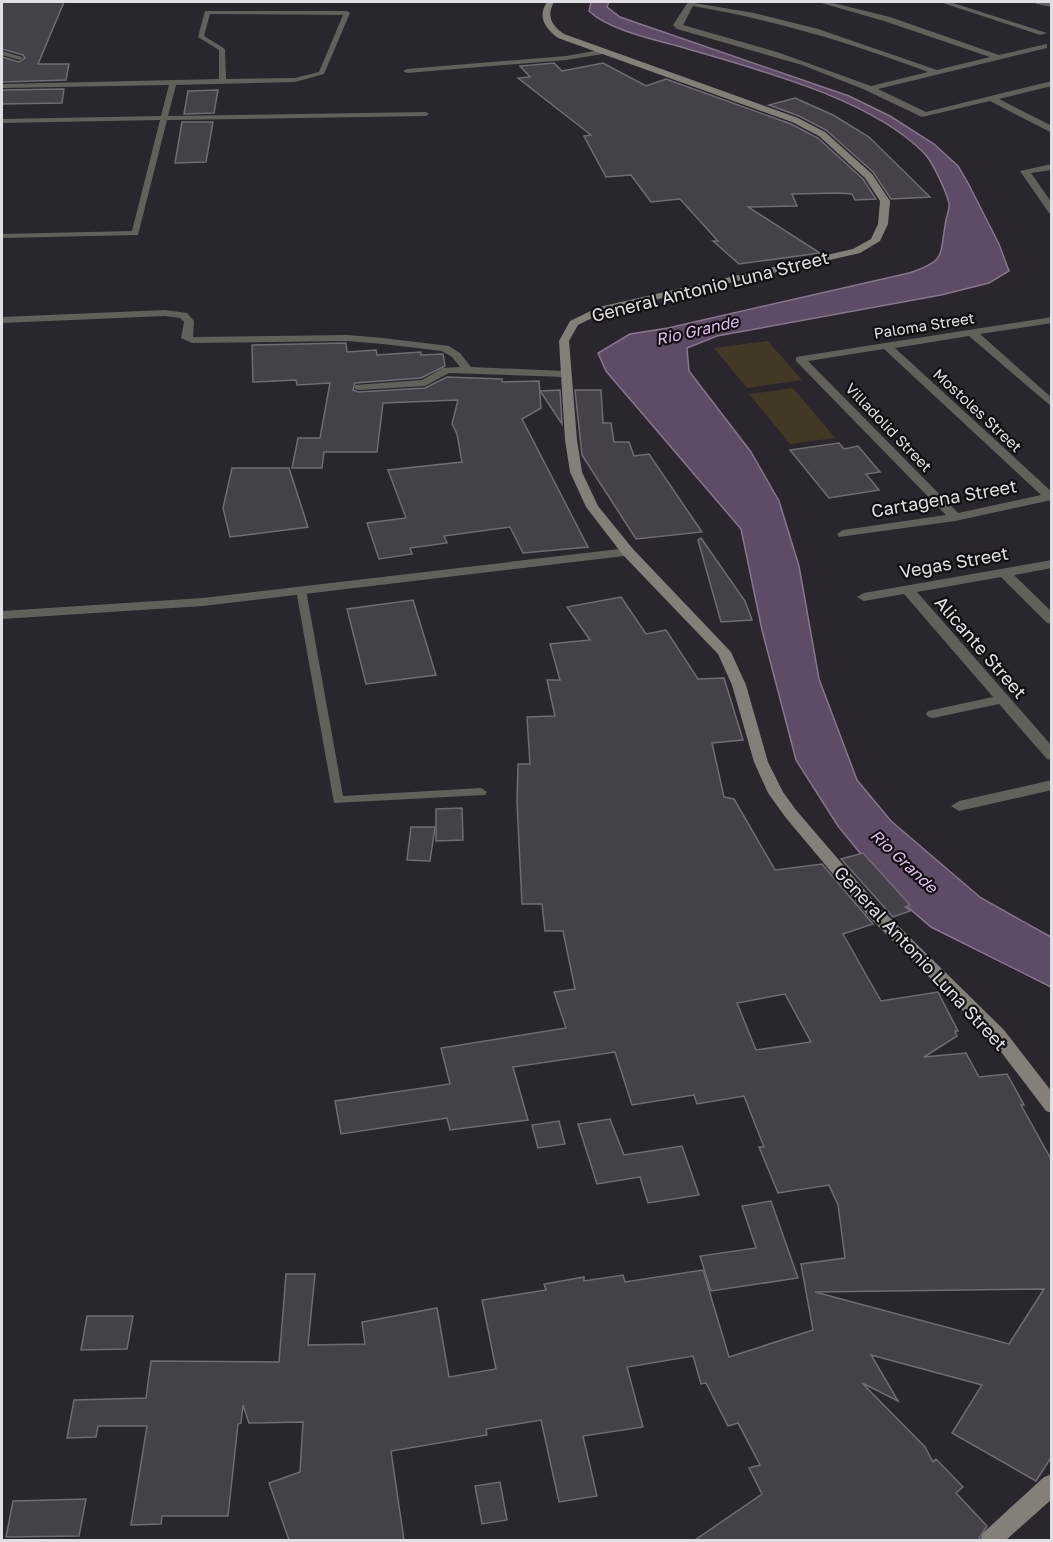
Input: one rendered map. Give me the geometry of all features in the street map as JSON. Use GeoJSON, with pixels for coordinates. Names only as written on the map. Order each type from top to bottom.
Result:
{"type":"FeatureCollection","features":[{"type":"Feature","properties":{"kind":"main road","name":"General Antonio Luna Street"},"geometry":{"type":"LineString","coordinates":[[550,2],[545,10],[545,16],[553,31],[600,52],[811,127],[834,143],[870,176],[881,191],[886,213],[874,241],[856,251],[586,315],[574,322],[564,341],[564,374],[576,472],[592,507],[628,552],[724,652],[739,685],[761,762],[776,792],[791,814],[875,913],[998,1035],[1052,1106]]}},
{"type":"Feature","properties":{"kind":"main road"},"geometry":{"type":"LineString","coordinates":[[991,1540],[1052,1484]]}},
{"type":"Feature","properties":{"kind":"street"},"geometry":{"type":"LineString","coordinates":[[936,72],[825,33],[692,2],[677,25],[781,54],[873,88],[925,115],[1052,83]]}},
{"type":"Feature","properties":{"kind":"street"},"geometry":{"type":"LineString","coordinates":[[822,2],[936,34],[998,57]]}},
{"type":"Feature","properties":{"kind":"street"},"geometry":{"type":"LineString","coordinates":[[944,2],[1047,32]]}},
{"type":"Feature","properties":{"kind":"street"},"geometry":{"type":"LineString","coordinates":[[1039,2],[1052,5]]}},
{"type":"Feature","properties":{"kind":"street"},"geometry":{"type":"LineString","coordinates":[[1047,32],[1035,40],[1048,47]]}},
{"type":"Feature","properties":{"kind":"street"},"geometry":{"type":"LineString","coordinates":[[873,88],[1048,47]]}},
{"type":"Feature","properties":{"kind":"street"},"geometry":{"type":"LineString","coordinates":[[406,71],[566,58],[600,52]]}},
{"type":"Feature","properties":{"kind":"street"},"geometry":{"type":"LineString","coordinates":[[990,98],[1052,130]]}},
{"type":"Feature","properties":{"kind":"street"},"geometry":{"type":"LineString","coordinates":[[1050,207],[1025,171],[1052,167]]}},
{"type":"Feature","properties":{"kind":"street"},"geometry":{"type":"LineString","coordinates":[[2,320],[165,312],[183,315],[189,321],[186,338],[192,340],[348,338],[384,341],[445,348],[456,355],[468,370]]}},
{"type":"Feature","properties":{"kind":"street","name":"Paloma Street"},"geometry":{"type":"LineString","coordinates":[[800,359],[1051,320]]}},
{"type":"Feature","properties":{"kind":"street"},"geometry":{"type":"LineString","coordinates":[[972,333],[1052,404]]}},
{"type":"Feature","properties":{"kind":"street","name":"Mostoles Street"},"geometry":{"type":"LineString","coordinates":[[887,346],[1050,496]]}},
{"type":"Feature","properties":{"kind":"street","name":"Villadolid Street"},"geometry":{"type":"LineString","coordinates":[[800,359],[955,517]]}},
{"type":"Feature","properties":{"kind":"street"},"geometry":{"type":"LineString","coordinates":[[359,387],[425,383],[447,370],[564,374]]}},
{"type":"Feature","properties":{"kind":"street","name":"Cartagena Street"},"geometry":{"type":"LineString","coordinates":[[843,534],[955,517],[1050,496]]}},
{"type":"Feature","properties":{"kind":"street"},"geometry":{"type":"LineString","coordinates":[[2,615],[203,602],[628,552]]}},
{"type":"Feature","properties":{"kind":"street","name":"Vegas Street"},"geometry":{"type":"LineString","coordinates":[[864,597],[1052,564]]}},
{"type":"Feature","properties":{"kind":"street"},"geometry":{"type":"LineString","coordinates":[[1004,572],[1052,620]]}},
{"type":"Feature","properties":{"kind":"street","name":"Alicante Street"},"geometry":{"type":"LineString","coordinates":[[907,589],[1052,756]]}},
{"type":"Feature","properties":{"kind":"street"},"geometry":{"type":"LineString","coordinates":[[933,714],[1001,699]]}},
{"type":"Feature","properties":{"kind":"street"},"geometry":{"type":"LineString","coordinates":[[959,806],[1052,785]]}},
{"type":"Feature","properties":{"kind":"lane"},"geometry":{"type":"LineString","coordinates":[[2,86],[295,80],[322,74],[347,13],[207,12],[201,37],[222,49],[221,81]]}},
{"type":"Feature","properties":{"kind":"lane"},"geometry":{"type":"LineString","coordinates":[[2,53],[20,58]]}},
{"type":"Feature","properties":{"kind":"lane"},"geometry":{"type":"LineString","coordinates":[[2,236],[135,233],[173,83]]}},
{"type":"Feature","properties":{"kind":"lane"},"geometry":{"type":"LineString","coordinates":[[2,121],[426,114]]}},
{"type":"Feature","properties":{"kind":"lane"},"geometry":{"type":"LineString","coordinates":[[47,127],[104,126]]}},
{"type":"Feature","properties":{"kind":"lane"},"geometry":{"type":"LineString","coordinates":[[301,590],[338,800],[481,792]]}},
{"type":"Feature","properties":{"kind":"shaded area"},"geometry":{"type":"Polygon","coordinates":[[[768,341],[802,380],[747,388],[714,348],[768,341]]]}},
{"type":"Feature","properties":{"kind":"shaded area"},"geometry":{"type":"Polygon","coordinates":[[[793,388],[835,438],[790,444],[749,394],[793,388]]]}},
{"type":"Feature","properties":{"kind":"water","name":"Rio Grande"},"geometry":{"type":"Polygon","coordinates":[[[591,2],[609,2],[607,7],[620,17],[849,96],[890,116],[934,144],[958,166],[999,244],[1009,271],[989,283],[941,295],[717,336],[687,348],[689,371],[751,452],[779,501],[799,566],[819,679],[857,780],[891,821],[981,898],[1051,937],[1051,987],[931,927],[896,897],[838,826],[796,760],[762,630],[741,529],[606,371],[598,353],[630,334],[668,328],[921,269],[936,260],[941,250],[949,203],[939,177],[925,154],[902,134],[844,101],[776,76],[620,29],[597,18],[589,11],[591,2]]]}},
{"type":"Feature","properties":{"kind":"building"},"geometry":{"type":"Polygon","coordinates":[[[2,2],[64,2],[38,64],[69,64],[66,80],[2,82],[2,57],[19,62],[25,58],[23,55],[2,49],[2,2]]]}},
{"type":"Feature","properties":{"kind":"building"},"geometry":{"type":"Polygon","coordinates":[[[554,63],[562,71],[603,63],[646,86],[666,79],[791,124],[818,138],[863,179],[876,199],[855,200],[852,194],[839,193],[792,194],[797,206],[748,207],[820,253],[739,264],[713,241],[718,241],[680,199],[651,202],[631,175],[606,177],[584,136],[591,135],[518,78],[530,77],[520,66],[554,63]]]}},
{"type":"Feature","properties":{"kind":"building"},"geometry":{"type":"Polygon","coordinates":[[[64,89],[62,103],[2,104],[2,90],[64,89]]]}},
{"type":"Feature","properties":{"kind":"building"},"geometry":{"type":"Polygon","coordinates":[[[218,90],[214,113],[184,114],[188,91],[218,90]]]}},
{"type":"Feature","properties":{"kind":"building"},"geometry":{"type":"Polygon","coordinates":[[[795,98],[833,115],[869,137],[930,197],[891,199],[873,172],[826,130],[799,116],[769,105],[795,98]]]}},
{"type":"Feature","properties":{"kind":"building"},"geometry":{"type":"Polygon","coordinates":[[[182,122],[213,122],[206,162],[175,163],[182,122]]]}},
{"type":"Feature","properties":{"kind":"building"},"geometry":{"type":"Polygon","coordinates":[[[346,343],[347,352],[376,350],[377,355],[421,352],[421,355],[443,354],[445,366],[421,378],[355,383],[353,390],[358,392],[425,388],[447,377],[502,379],[502,382],[539,381],[541,408],[522,419],[588,547],[523,553],[510,527],[444,536],[447,543],[410,548],[412,554],[379,559],[367,523],[406,518],[388,470],[462,462],[457,434],[452,424],[458,400],[383,403],[377,452],[324,452],[322,468],[292,468],[298,438],[320,438],[330,383],[297,385],[296,380],[253,382],[252,345],[346,343]]]}},
{"type":"Feature","properties":{"kind":"building"},"geometry":{"type":"Polygon","coordinates":[[[560,390],[562,424],[540,391],[560,390]]]}},
{"type":"Feature","properties":{"kind":"building"},"geometry":{"type":"Polygon","coordinates":[[[575,390],[601,390],[603,423],[611,423],[614,442],[629,442],[634,456],[649,454],[702,532],[636,539],[582,455],[575,390]]]}},
{"type":"Feature","properties":{"kind":"building"},"geometry":{"type":"Polygon","coordinates":[[[839,443],[844,449],[858,446],[880,472],[866,474],[879,490],[829,498],[790,450],[839,443]]]}},
{"type":"Feature","properties":{"kind":"building"},"geometry":{"type":"Polygon","coordinates":[[[232,468],[289,468],[308,527],[230,537],[223,508],[232,468]]]}},
{"type":"Feature","properties":{"kind":"building"},"geometry":{"type":"Polygon","coordinates":[[[701,538],[745,601],[752,620],[721,622],[698,540],[701,538]]]}},
{"type":"Feature","properties":{"kind":"building"},"geometry":{"type":"Polygon","coordinates":[[[621,597],[646,634],[666,630],[698,679],[724,678],[743,740],[712,743],[724,797],[734,799],[775,870],[822,864],[873,924],[843,934],[881,1001],[938,992],[958,1031],[955,1031],[957,1036],[924,1057],[966,1053],[979,1077],[1007,1074],[1024,1105],[1021,1105],[1052,1161],[1052,1456],[1036,1481],[952,1433],[982,1385],[871,1355],[898,1401],[862,1383],[925,1447],[933,1462],[936,1459],[963,1487],[956,1493],[987,1526],[978,1540],[695,1540],[762,1494],[749,1468],[760,1465],[738,1423],[728,1426],[706,1383],[701,1384],[693,1356],[627,1367],[643,1427],[583,1436],[597,1496],[559,1502],[541,1420],[486,1429],[487,1435],[391,1451],[404,1540],[289,1540],[269,1483],[300,1472],[303,1422],[249,1423],[243,1405],[241,1423],[238,1424],[228,1516],[162,1516],[161,1524],[131,1525],[147,1426],[98,1426],[96,1437],[67,1438],[74,1400],[146,1398],[151,1361],[279,1362],[286,1274],[315,1274],[308,1345],[365,1344],[362,1322],[437,1308],[449,1377],[496,1369],[482,1300],[546,1290],[544,1284],[584,1277],[584,1281],[623,1275],[625,1282],[703,1270],[729,1357],[813,1330],[801,1264],[845,1258],[838,1205],[829,1185],[778,1193],[759,1147],[764,1147],[744,1096],[697,1104],[694,1095],[632,1105],[615,1052],[513,1067],[528,1120],[450,1130],[447,1118],[341,1134],[335,1101],[450,1084],[441,1048],[566,1028],[554,992],[575,989],[563,931],[545,931],[542,904],[522,904],[517,802],[518,764],[530,764],[527,717],[555,716],[547,680],[560,680],[550,644],[590,640],[567,607],[621,597]],[[785,994],[737,1003],[756,1050],[811,1042],[785,994]],[[1044,1289],[815,1292],[1009,1344],[1044,1289]]]}},
{"type":"Feature","properties":{"kind":"building"},"geometry":{"type":"Polygon","coordinates":[[[413,600],[436,675],[366,684],[347,609],[413,600]]]}},
{"type":"Feature","properties":{"kind":"building"},"geometry":{"type":"Polygon","coordinates":[[[462,808],[463,840],[436,841],[436,809],[462,808]]]}},
{"type":"Feature","properties":{"kind":"building"},"geometry":{"type":"Polygon","coordinates":[[[411,827],[435,827],[430,861],[407,860],[411,827]]]}},
{"type":"Feature","properties":{"kind":"building"},"geometry":{"type":"Polygon","coordinates":[[[863,853],[910,905],[905,907],[910,911],[893,917],[841,859],[863,853]]]}},
{"type":"Feature","properties":{"kind":"building"},"geometry":{"type":"Polygon","coordinates":[[[610,1119],[624,1155],[682,1146],[699,1195],[648,1203],[640,1177],[597,1184],[578,1124],[610,1119]]]}},
{"type":"Feature","properties":{"kind":"building"},"geometry":{"type":"Polygon","coordinates":[[[559,1121],[565,1144],[538,1148],[532,1125],[559,1121]]]}},
{"type":"Feature","properties":{"kind":"building"},"geometry":{"type":"Polygon","coordinates":[[[771,1201],[798,1278],[711,1291],[700,1256],[756,1248],[742,1206],[771,1201]]]}},
{"type":"Feature","properties":{"kind":"building"},"geometry":{"type":"Polygon","coordinates":[[[87,1316],[133,1316],[127,1349],[81,1350],[87,1316]]]}},
{"type":"Feature","properties":{"kind":"building"},"geometry":{"type":"Polygon","coordinates":[[[500,1482],[507,1520],[482,1524],[475,1486],[500,1482]]]}},
{"type":"Feature","properties":{"kind":"building"},"geometry":{"type":"Polygon","coordinates":[[[86,1499],[79,1536],[6,1537],[13,1501],[86,1499]]]}}]}
